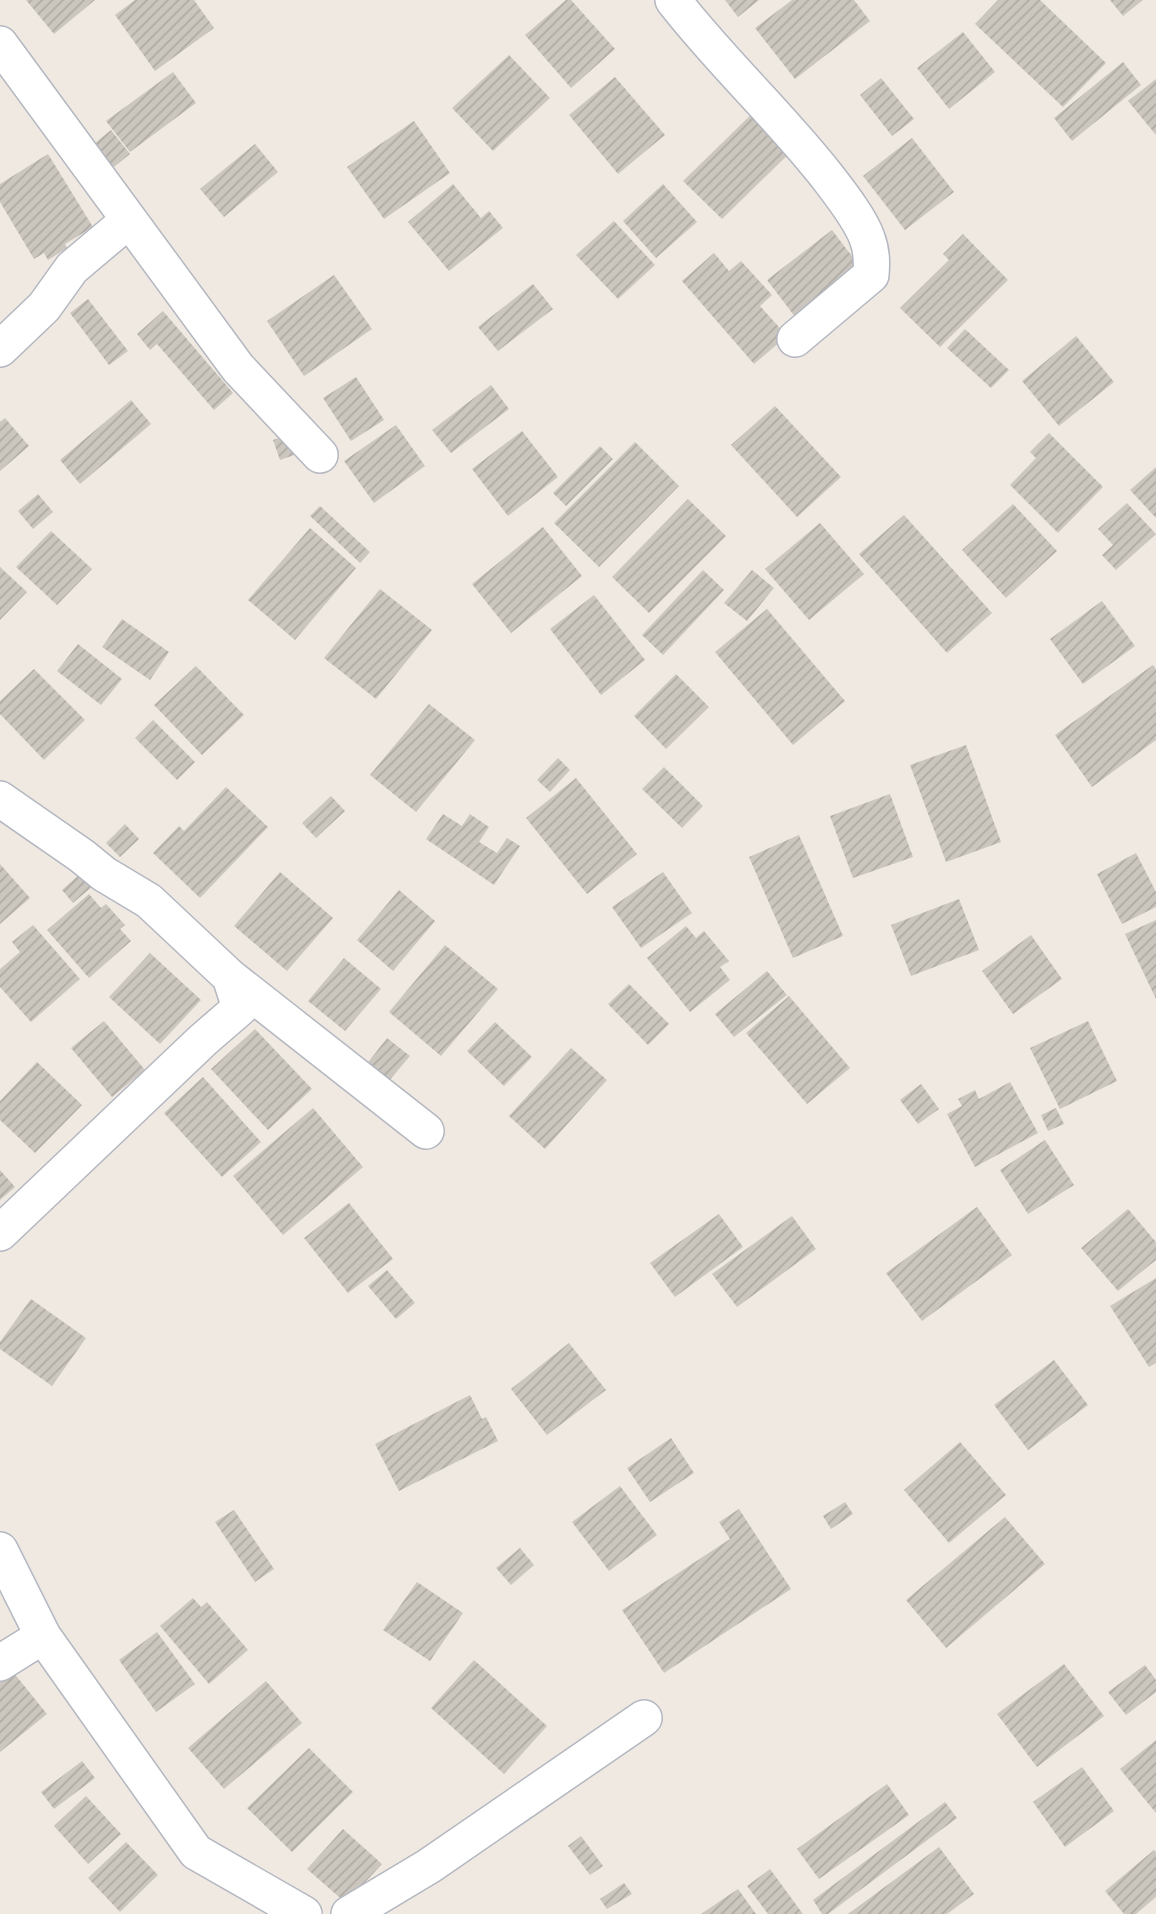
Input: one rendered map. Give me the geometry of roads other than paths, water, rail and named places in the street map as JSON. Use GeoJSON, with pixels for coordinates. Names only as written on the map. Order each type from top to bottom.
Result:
{"type":"FeatureCollection","features":[{"type":"Feature","properties":{"kind":"street"},"geometry":{"type":"LineString","coordinates":[[673,0],[697,31],[809,153],[841,195],[867,236],[872,257],[871,275],[795,339]]}},
{"type":"Feature","properties":{"kind":"street"},"geometry":{"type":"LineString","coordinates":[[0,44],[238,369],[320,455]]}},
{"type":"Feature","properties":{"kind":"street"},"geometry":{"type":"LineString","coordinates":[[0,349],[44,307],[72,268],[129,220]]}},
{"type":"Feature","properties":{"kind":"street"},"geometry":{"type":"LineString","coordinates":[[0,799],[104,874],[149,901],[230,977],[426,1131]]}},
{"type":"Feature","properties":{"kind":"street"},"geometry":{"type":"LineString","coordinates":[[0,1233],[240,1008],[230,977]]}},
{"type":"Feature","properties":{"kind":"street"},"geometry":{"type":"LineString","coordinates":[[0,1550],[43,1636],[196,1852],[304,1914]]}},
{"type":"Feature","properties":{"kind":"street"},"geometry":{"type":"LineString","coordinates":[[0,1663],[43,1636]]}},
{"type":"Feature","properties":{"kind":"street"},"geometry":{"type":"LineString","coordinates":[[349,1914],[429,1866],[645,1718]]}}]}
